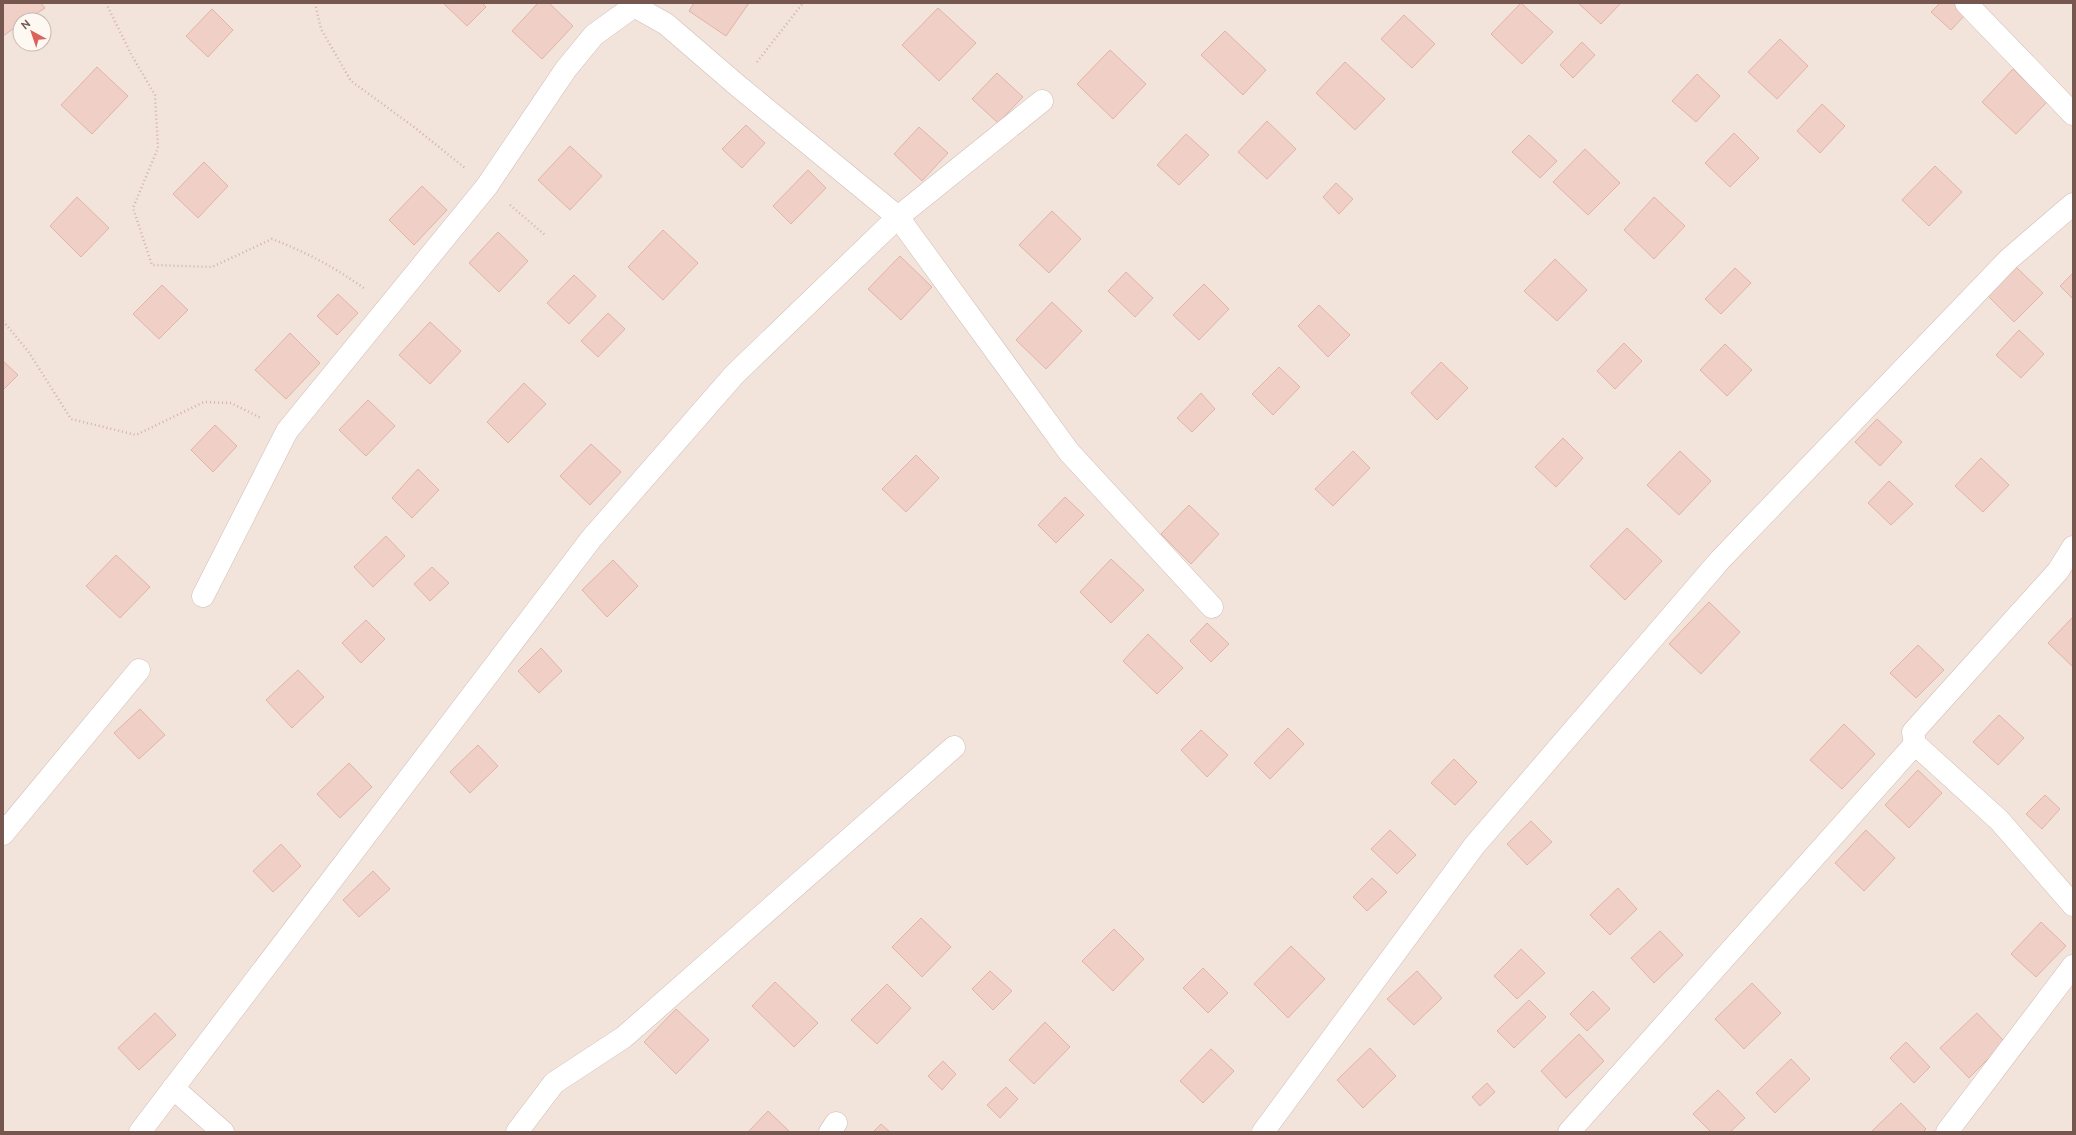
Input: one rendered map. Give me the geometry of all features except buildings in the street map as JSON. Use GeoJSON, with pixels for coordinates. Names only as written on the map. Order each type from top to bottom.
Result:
{"type":"FeatureCollection","features":[{"type":"Feature","properties":{"kind":"street"},"geometry":{"type":"LineString","coordinates":[[1966,3],[2073,114]]}},
{"type":"Feature","properties":{"kind":"street"},"geometry":{"type":"LineString","coordinates":[[204,596],[287,431],[487,186],[566,69],[594,35],[634,6],[666,24],[738,86],[898,217],[1069,452],[1212,607]]}},
{"type":"Feature","properties":{"kind":"street"},"geometry":{"type":"LineString","coordinates":[[140,1132],[591,539],[734,375],[898,217],[1042,100]]}},
{"type":"Feature","properties":{"kind":"street"},"geometry":{"type":"LineString","coordinates":[[1263,1132],[1474,846],[1720,560],[2009,259],[2073,204]]}},
{"type":"Feature","properties":{"kind":"street"},"geometry":{"type":"LineString","coordinates":[[2073,547],[2058,571],[1913,732],[1915,744],[1999,820],[2073,906]]}},
{"type":"Feature","properties":{"kind":"street"},"geometry":{"type":"LineString","coordinates":[[3,834],[139,670]]}},
{"type":"Feature","properties":{"kind":"street"},"geometry":{"type":"LineString","coordinates":[[1569,1132],[1915,744]]}},
{"type":"Feature","properties":{"kind":"street"},"geometry":{"type":"LineString","coordinates":[[517,1132],[554,1083],[624,1037],[954,748]]}},
{"type":"Feature","properties":{"kind":"street"},"geometry":{"type":"LineString","coordinates":[[1947,1132],[2073,966]]}},
{"type":"Feature","properties":{"kind":"street"},"geometry":{"type":"LineString","coordinates":[[173,1088],[223,1132]]}},
{"type":"Feature","properties":{"kind":"path"},"geometry":{"type":"LineString","coordinates":[[106,3],[131,54],[155,96],[158,148],[133,208],[152,265],[212,267],[272,239],[304,252],[339,270],[388,306]]}},
{"type":"Feature","properties":{"kind":"path"},"geometry":{"type":"LineString","coordinates":[[315,3],[321,29],[351,80],[414,127],[545,235]]}},
{"type":"Feature","properties":{"kind":"path"},"geometry":{"type":"LineString","coordinates":[[738,86],[803,3]]}},
{"type":"Feature","properties":{"kind":"path"},"geometry":{"type":"LineString","coordinates":[[3,321],[28,351],[71,419],[136,435],[204,402],[232,403],[287,431]]}},
{"type":"Feature","properties":{"kind":"shaded area"},"geometry":{"type":"Polygon","coordinates":[[[3,3],[2073,3],[2073,1132],[3,1132],[3,3]]]}}]}
